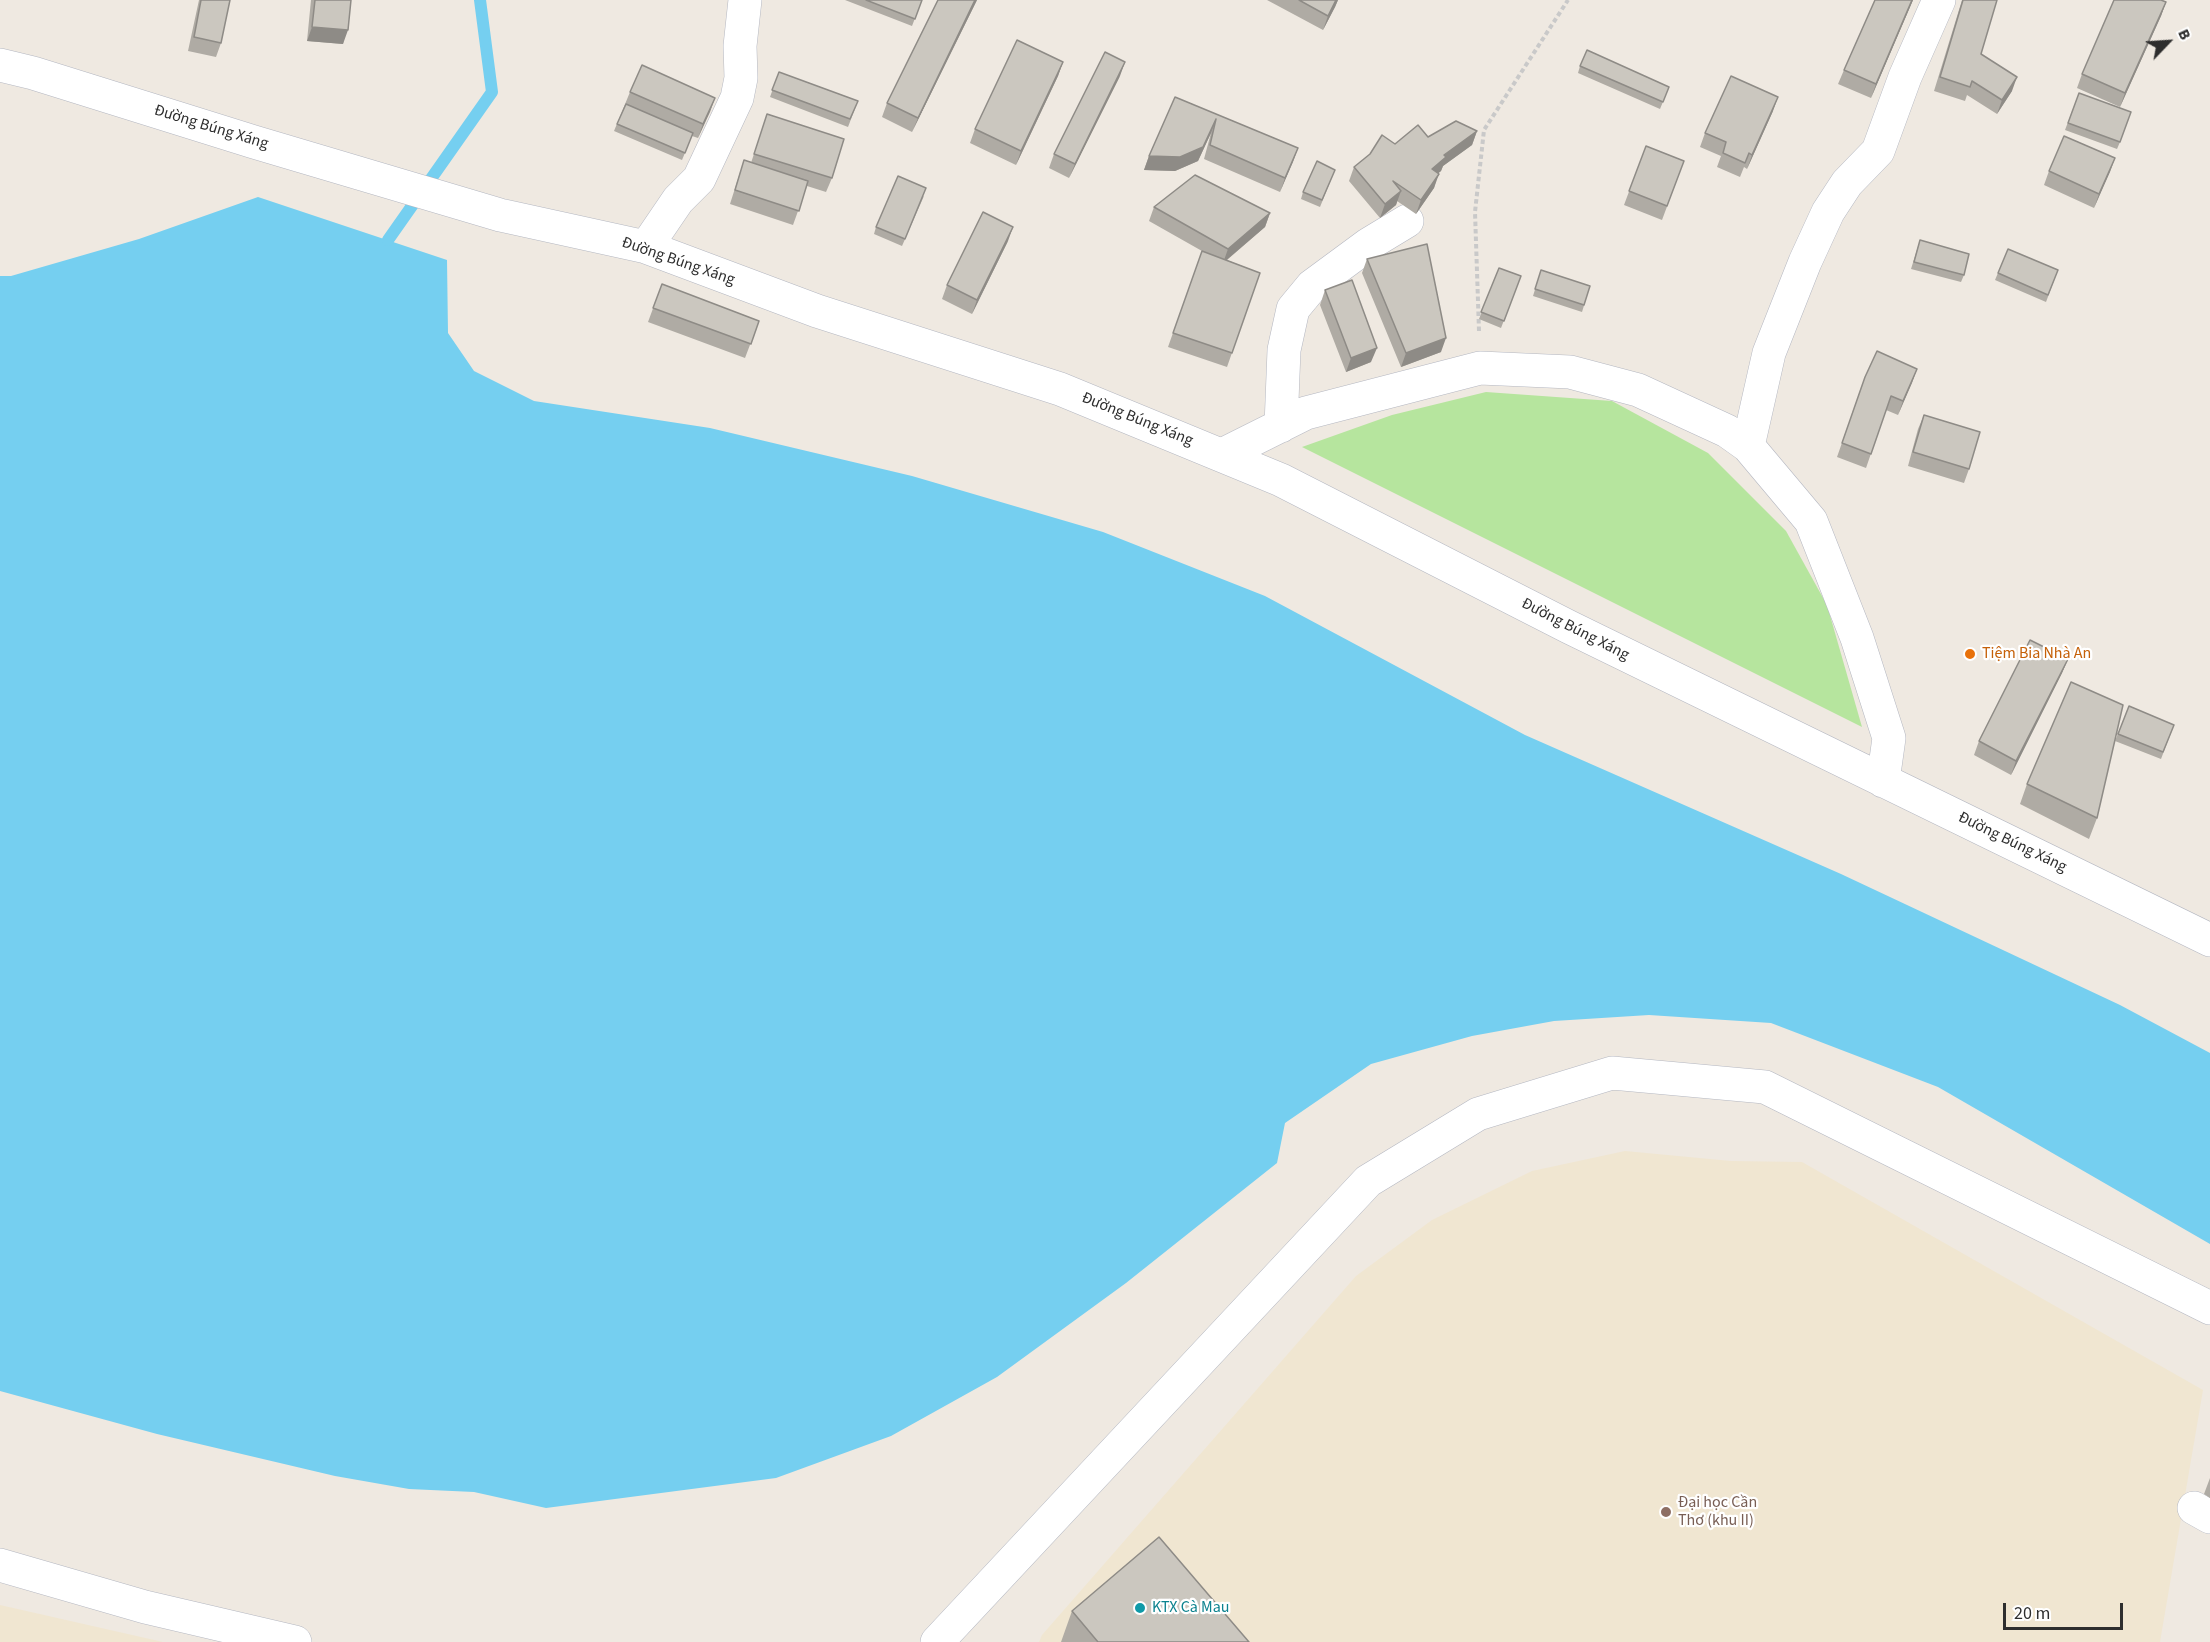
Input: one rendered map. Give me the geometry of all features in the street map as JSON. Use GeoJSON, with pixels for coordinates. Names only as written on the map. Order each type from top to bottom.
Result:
{"type":"FeatureCollection","features":[{"type":"Feature","properties":{"kind":"street"},"geometry":{"type":"LineString","coordinates":[[646,247],[678,200],[699,179],[737,98],[741,78],[740,46],[745,0]]}},
{"type":"Feature","properties":{"kind":"street"},"geometry":{"type":"LineString","coordinates":[[1748,446],[1769,353],[1805,262],[1828,212],[1847,183],[1878,151],[1905,77],[1939,0]]}},
{"type":"Feature","properties":{"kind":"street","name":"Đường Búng Xáng"},"geometry":{"type":"LineString","coordinates":[[0,65],[33,73],[500,215],[646,247],[817,311],[1060,389],[1281,480],[1569,627],[2210,940]]}},
{"type":"Feature","properties":{"kind":"street"},"geometry":{"type":"LineString","coordinates":[[1281,426],[1284,350],[1293,309],[1312,286],[1369,244],[1407,221]]}},
{"type":"Feature","properties":{"kind":"street"},"geometry":{"type":"LineString","coordinates":[[1222,455],[1306,413],[1480,368],[1570,372],[1638,390],[1727,431],[1748,446],[1811,521],[1857,638],[1889,738],[1883,782]]}},
{"type":"Feature","properties":{"kind":"street"},"geometry":{"type":"LineString","coordinates":[[937,1642],[1368,1181],[1478,1114],[1612,1073],[1765,1087],[2210,1308]]}},
{"type":"Feature","properties":{"kind":"street"},"geometry":{"type":"LineString","coordinates":[[0,1565],[145,1607],[295,1642]]}},
{"type":"Feature","properties":{"kind":"path"},"geometry":{"type":"LineString","coordinates":[[1480,368],[1475,212],[1484,130],[1568,0]]}},
{"type":"Feature","properties":{"kind":"shaded area","name":"Đại học Cần Thơ (khu II)"},"geometry":{"type":"Polygon","coordinates":[[[1625,1151],[1731,1161],[1802,1162],[2203,1390],[2160,1642],[1039,1642],[1042,1635],[1356,1276],[1432,1220],[1532,1171],[1625,1151]]]}},
{"type":"Feature","properties":{"kind":"shaded area"},"geometry":{"type":"Polygon","coordinates":[[[0,1605],[163,1642],[0,1642],[0,1605]]]}},
{"type":"Feature","properties":{"kind":"green space"},"geometry":{"type":"Polygon","coordinates":[[[1486,392],[1612,401],[1708,453],[1786,531],[1827,605],[1862,727],[1302,447],[1392,415],[1486,392]]]}},
{"type":"Feature","properties":{"kind":"water"},"geometry":{"type":"Polygon","coordinates":[[[258,197],[447,260],[448,333],[474,371],[534,401],[710,428],[912,476],[1103,532],[1265,596],[1525,735],[1841,874],[2120,1005],[2210,1053],[2210,1244],[1938,1087],[1771,1023],[1649,1015],[1554,1021],[1472,1036],[1371,1064],[1285,1123],[1277,1163],[1126,1283],[997,1377],[891,1436],[776,1478],[546,1508],[474,1492],[409,1489],[335,1476],[157,1434],[0,1391],[0,276],[11,276],[139,239],[258,197]]]}},
{"type":"Feature","properties":{"kind":"building"},"geometry":{"type":"Polygon","coordinates":[[[201,0],[230,0],[221,43],[194,37],[201,0]]]}},
{"type":"Feature","properties":{"kind":"building"},"geometry":{"type":"Polygon","coordinates":[[[315,0],[351,0],[348,30],[312,27],[315,0]]]}},
{"type":"Feature","properties":{"kind":"building"},"geometry":{"type":"Polygon","coordinates":[[[866,0],[922,0],[915,19],[866,0]]]}},
{"type":"Feature","properties":{"kind":"building"},"geometry":{"type":"Polygon","coordinates":[[[938,0],[975,0],[918,118],[887,103],[938,0]]]}},
{"type":"Feature","properties":{"kind":"building"},"geometry":{"type":"Polygon","coordinates":[[[1299,0],[1336,0],[1328,16],[1299,0]]]}},
{"type":"Feature","properties":{"kind":"building"},"geometry":{"type":"Polygon","coordinates":[[[1875,0],[1912,0],[1876,84],[1844,70],[1875,0]]]}},
{"type":"Feature","properties":{"kind":"building"},"geometry":{"type":"Polygon","coordinates":[[[1963,0],[1997,0],[1981,54],[2017,77],[2002,100],[1972,81],[1970,87],[1940,77],[1963,0]]]}},
{"type":"Feature","properties":{"kind":"building"},"geometry":{"type":"Polygon","coordinates":[[[2114,0],[2161,0],[2166,2],[2125,93],[2082,74],[2114,0]]]}},
{"type":"Feature","properties":{"kind":"building"},"geometry":{"type":"Polygon","coordinates":[[[1017,40],[1063,62],[1021,151],[975,129],[1017,40]]]}},
{"type":"Feature","properties":{"kind":"building"},"geometry":{"type":"Polygon","coordinates":[[[1587,50],[1669,87],[1663,102],[1580,66],[1587,50]]]}},
{"type":"Feature","properties":{"kind":"building"},"geometry":{"type":"Polygon","coordinates":[[[1105,52],[1125,62],[1075,164],[1054,154],[1105,52]]]}},
{"type":"Feature","properties":{"kind":"building"},"geometry":{"type":"Polygon","coordinates":[[[642,65],[715,98],[703,124],[630,92],[642,65]]]}},
{"type":"Feature","properties":{"kind":"building"},"geometry":{"type":"Polygon","coordinates":[[[779,72],[858,101],[850,119],[772,90],[779,72]]]}},
{"type":"Feature","properties":{"kind":"building"},"geometry":{"type":"Polygon","coordinates":[[[1731,76],[1778,97],[1752,155],[1749,153],[1745,163],[1723,153],[1726,142],[1705,133],[1731,76]]]}},
{"type":"Feature","properties":{"kind":"building"},"geometry":{"type":"Polygon","coordinates":[[[2079,93],[2131,112],[2120,142],[2068,123],[2079,93]]]}},
{"type":"Feature","properties":{"kind":"building"},"geometry":{"type":"Polygon","coordinates":[[[1175,97],[1298,148],[1285,178],[1210,145],[1216,119],[1203,147],[1180,157],[1149,156],[1175,97]]]}},
{"type":"Feature","properties":{"kind":"building"},"geometry":{"type":"Polygon","coordinates":[[[626,104],[693,133],[685,153],[617,124],[626,104]]]}},
{"type":"Feature","properties":{"kind":"building"},"geometry":{"type":"Polygon","coordinates":[[[767,114],[844,139],[832,178],[754,154],[767,114]]]}},
{"type":"Feature","properties":{"kind":"building"},"geometry":{"type":"Polygon","coordinates":[[[1456,121],[1477,131],[1444,155],[1446,157],[1432,169],[1439,174],[1421,200],[1393,181],[1401,191],[1385,204],[1354,167],[1370,154],[1382,135],[1395,144],[1418,125],[1428,137],[1456,121]]]}},
{"type":"Feature","properties":{"kind":"building"},"geometry":{"type":"Polygon","coordinates":[[[2064,136],[2115,158],[2099,194],[2049,171],[2064,136]]]}},
{"type":"Feature","properties":{"kind":"building"},"geometry":{"type":"Polygon","coordinates":[[[1646,146],[1684,161],[1667,206],[1629,191],[1646,146]]]}},
{"type":"Feature","properties":{"kind":"building"},"geometry":{"type":"Polygon","coordinates":[[[744,160],[808,181],[799,211],[735,190],[744,160]]]}},
{"type":"Feature","properties":{"kind":"building"},"geometry":{"type":"Polygon","coordinates":[[[1317,161],[1335,170],[1322,200],[1303,192],[1317,161]]]}},
{"type":"Feature","properties":{"kind":"building"},"geometry":{"type":"Polygon","coordinates":[[[1195,175],[1270,213],[1228,249],[1154,207],[1195,175]]]}},
{"type":"Feature","properties":{"kind":"building"},"geometry":{"type":"Polygon","coordinates":[[[898,176],[926,188],[905,239],[876,227],[898,176]]]}},
{"type":"Feature","properties":{"kind":"building"},"geometry":{"type":"Polygon","coordinates":[[[983,212],[1013,227],[977,300],[947,285],[983,212]]]}},
{"type":"Feature","properties":{"kind":"building"},"geometry":{"type":"Polygon","coordinates":[[[1920,240],[1969,254],[1964,275],[1914,262],[1920,240]]]}},
{"type":"Feature","properties":{"kind":"building"},"geometry":{"type":"Polygon","coordinates":[[[1427,244],[1446,338],[1406,353],[1367,259],[1427,244]]]}},
{"type":"Feature","properties":{"kind":"building"},"geometry":{"type":"Polygon","coordinates":[[[2008,249],[2058,270],[2048,295],[1998,273],[2008,249]]]}},
{"type":"Feature","properties":{"kind":"building"},"geometry":{"type":"Polygon","coordinates":[[[1202,251],[1260,273],[1232,353],[1173,333],[1202,251]]]}},
{"type":"Feature","properties":{"kind":"building"},"geometry":{"type":"Polygon","coordinates":[[[1499,268],[1521,276],[1504,321],[1481,312],[1499,268]]]}},
{"type":"Feature","properties":{"kind":"building"},"geometry":{"type":"Polygon","coordinates":[[[1541,270],[1590,286],[1584,305],[1535,289],[1541,270]]]}},
{"type":"Feature","properties":{"kind":"building"},"geometry":{"type":"Polygon","coordinates":[[[1352,280],[1377,348],[1351,358],[1325,290],[1352,280]]]}},
{"type":"Feature","properties":{"kind":"building"},"geometry":{"type":"Polygon","coordinates":[[[662,284],[759,321],[751,344],[653,308],[662,284]]]}},
{"type":"Feature","properties":{"kind":"building"},"geometry":{"type":"Polygon","coordinates":[[[1877,351],[1917,369],[1903,401],[1891,396],[1871,454],[1842,443],[1865,377],[1877,351]]]}},
{"type":"Feature","properties":{"kind":"building"},"geometry":{"type":"Polygon","coordinates":[[[1924,415],[1980,432],[1969,469],[1913,452],[1924,415]]]}},
{"type":"Feature","properties":{"kind":"building"},"geometry":{"type":"Polygon","coordinates":[[[2030,640],[2068,659],[2016,761],[1979,741],[2030,640]]]}},
{"type":"Feature","properties":{"kind":"building"},"geometry":{"type":"Polygon","coordinates":[[[2071,682],[2123,705],[2097,818],[2027,784],[2071,682]]]}},
{"type":"Feature","properties":{"kind":"building"},"geometry":{"type":"Polygon","coordinates":[[[2129,706],[2174,725],[2163,752],[2118,734],[2129,706]]]}},
{"type":"Feature","properties":{"kind":"building"},"geometry":{"type":"Polygon","coordinates":[[[1159,1537],[1249,1642],[1098,1642],[1072,1611],[1159,1537]]]}},
{"type":"Feature","properties":{"kind":"waterway"},"geometry":{"type":"LineString","coordinates":[[388,240],[492,92],[480,0]]}},
{"type":"Feature","properties":{"kind":"place","name":"Tiệm Bia Nhà An"},"geometry":{"type":"Point","coordinates":[1970,654]}},
{"type":"Feature","properties":{"kind":"place","name":"Đại học Cần Thơ (khu II)"},"geometry":{"type":"Point","coordinates":[1666,1512]}},
{"type":"Feature","properties":{"kind":"place","name":"KTX Cà Mau"},"geometry":{"type":"Point","coordinates":[1140,1608]}}]}
